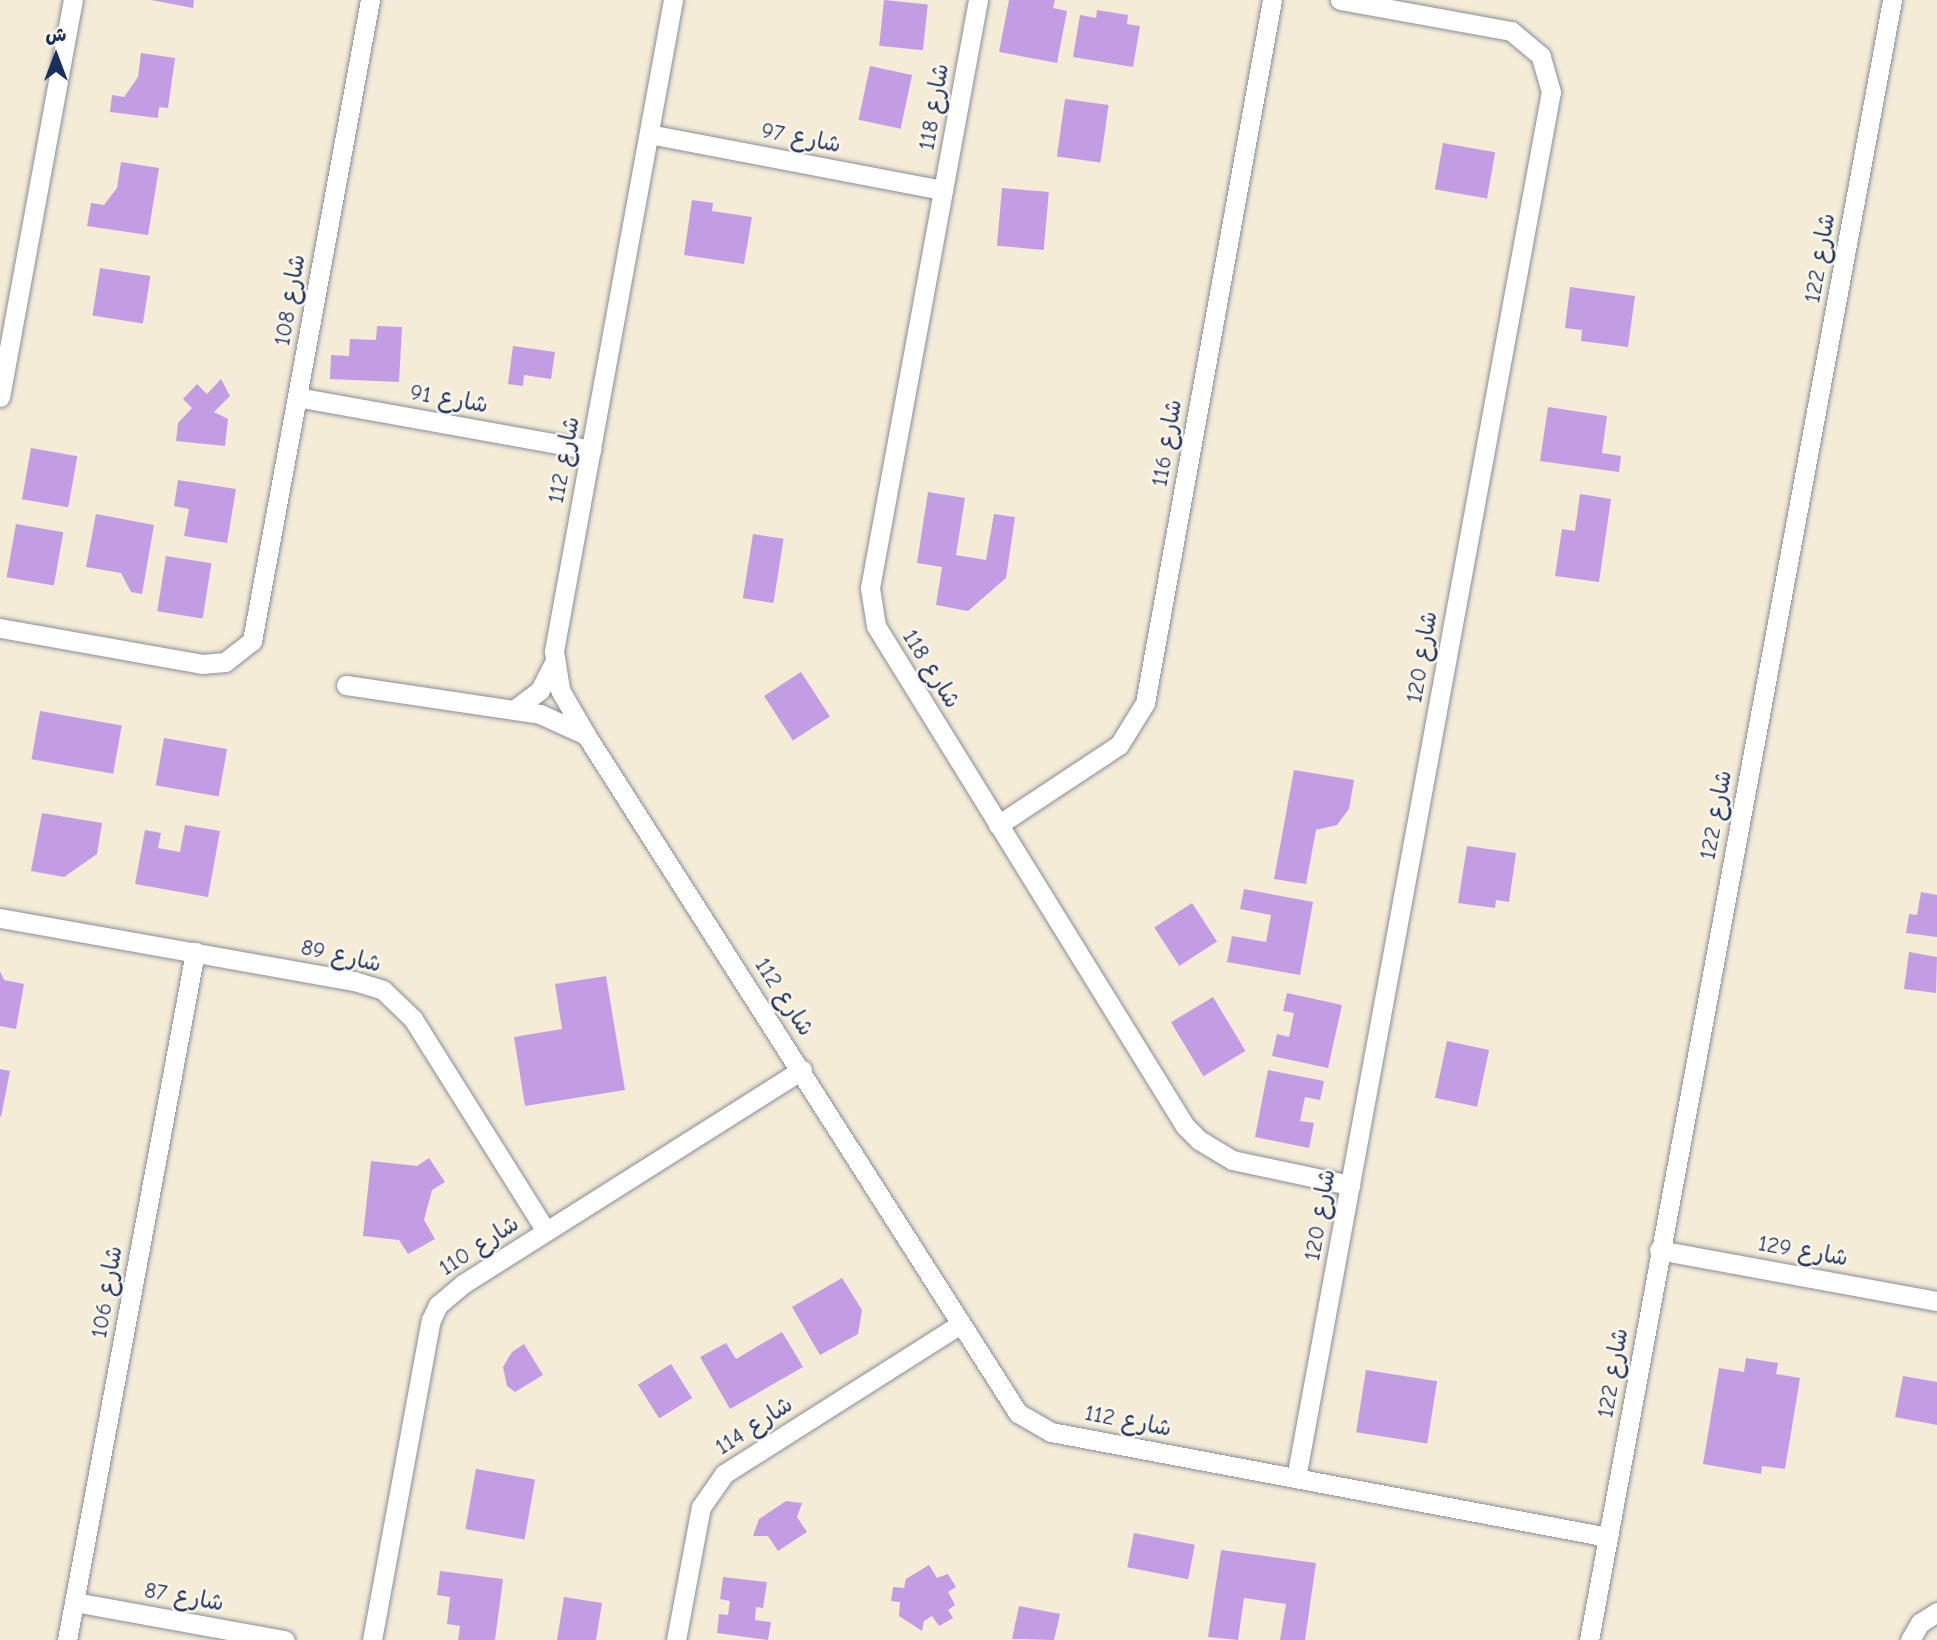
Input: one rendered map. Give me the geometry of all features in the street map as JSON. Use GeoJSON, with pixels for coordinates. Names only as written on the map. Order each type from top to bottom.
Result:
{"type":"FeatureCollection","features":[{"type":"Feature","properties":{"kind":"street"},"geometry":{"type":"LineString","coordinates":[[0,397],[73,0]]}},
{"type":"Feature","properties":{"kind":"street","name":"شارع 108"},"geometry":{"type":"LineString","coordinates":[[5,625],[214,664],[236,657],[257,631],[370,0]]}},
{"type":"Feature","properties":{"kind":"street","name":"شارع 112"},"geometry":{"type":"LineString","coordinates":[[673,0],[554,663],[560,690],[586,735],[802,1070],[1005,1399],[1034,1424],[1051,1432],[1608,1537]]}},
{"type":"Feature","properties":{"kind":"street","name":"شارع 118"},"geometry":{"type":"LineString","coordinates":[[978,0],[870,588],[871,607],[885,642],[1199,1140],[1232,1160],[1350,1185]]}},
{"type":"Feature","properties":{"kind":"street","name":"شارع 116"},"geometry":{"type":"LineString","coordinates":[[998,825],[1119,745],[1145,703],[1272,0]]}},
{"type":"Feature","properties":{"kind":"street","name":"شارع 120"},"geometry":{"type":"LineString","coordinates":[[1296,1478],[1551,93],[1541,56],[1511,32],[1340,0]]}},
{"type":"Feature","properties":{"kind":"street","name":"شارع 122"},"geometry":{"type":"LineString","coordinates":[[1589,1640],[1892,0]]}},
{"type":"Feature","properties":{"kind":"street","name":"شارع 97"},"geometry":{"type":"LineString","coordinates":[[649,134],[943,190]]}},
{"type":"Feature","properties":{"kind":"street","name":"شارع 91"},"geometry":{"type":"LineString","coordinates":[[297,397],[591,450]]}},
{"type":"Feature","properties":{"kind":"street"},"geometry":{"type":"LineString","coordinates":[[515,709],[540,690],[554,663]]}},
{"type":"Feature","properties":{"kind":"street"},"geometry":{"type":"LineString","coordinates":[[346,685],[515,709],[564,722],[586,735]]}},
{"type":"Feature","properties":{"kind":"street","name":"شارع 89"},"geometry":{"type":"LineString","coordinates":[[0,918],[369,984],[395,998],[546,1231]]}},
{"type":"Feature","properties":{"kind":"street","name":"شارع 106"},"geometry":{"type":"LineString","coordinates":[[67,1640],[195,952]]}},
{"type":"Feature","properties":{"kind":"street","name":"شارع 110"},"geometry":{"type":"LineString","coordinates":[[372,1640],[430,1320],[449,1293],[802,1070]]}},
{"type":"Feature","properties":{"kind":"street","name":"شارع 129"},"geometry":{"type":"LineString","coordinates":[[1659,1250],[1937,1301]]}},
{"type":"Feature","properties":{"kind":"street","name":"شارع 114"},"geometry":{"type":"LineString","coordinates":[[676,1640],[701,1507],[724,1474],[959,1325]]}},
{"type":"Feature","properties":{"kind":"street","name":"شارع 87"},"geometry":{"type":"LineString","coordinates":[[75,1602],[285,1640]]}},
{"type":"Feature","properties":{"kind":"street"},"geometry":{"type":"LineString","coordinates":[[1909,1640],[1920,1623],[1937,1612]]}},
{"type":"Feature","properties":{"kind":"building"},"geometry":{"type":"Polygon","coordinates":[[[151,0],[194,0],[193,8],[151,0]]]}},
{"type":"Feature","properties":{"kind":"building"},"geometry":{"type":"Polygon","coordinates":[[[884,0],[928,5],[923,50],[879,46],[884,0]]]}},
{"type":"Feature","properties":{"kind":"building"},"geometry":{"type":"Polygon","coordinates":[[[1009,0],[1055,0],[1053,8],[1067,11],[1057,63],[999,52],[1009,0]]]}},
{"type":"Feature","properties":{"kind":"building"},"geometry":{"type":"Polygon","coordinates":[[[1097,10],[1128,15],[1127,24],[1140,26],[1133,67],[1073,57],[1080,15],[1096,18],[1097,10]]]}},
{"type":"Feature","properties":{"kind":"building"},"geometry":{"type":"Polygon","coordinates":[[[141,53],[175,58],[168,108],[159,107],[158,118],[110,112],[112,95],[124,97],[138,77],[141,53]]]}},
{"type":"Feature","properties":{"kind":"building"},"geometry":{"type":"Polygon","coordinates":[[[870,66],[912,75],[901,129],[859,120],[870,66]]]}},
{"type":"Feature","properties":{"kind":"building"},"geometry":{"type":"Polygon","coordinates":[[[1065,99],[1109,105],[1100,163],[1057,156],[1065,99]]]}},
{"type":"Feature","properties":{"kind":"building"},"geometry":{"type":"Polygon","coordinates":[[[1443,143],[1495,152],[1487,198],[1435,189],[1443,143]]]}},
{"type":"Feature","properties":{"kind":"building"},"geometry":{"type":"Polygon","coordinates":[[[121,162],[159,168],[148,235],[87,226],[91,203],[104,205],[117,188],[121,162]]]}},
{"type":"Feature","properties":{"kind":"building"},"geometry":{"type":"Polygon","coordinates":[[[1002,188],[1049,192],[1044,250],[997,246],[1002,188]]]}},
{"type":"Feature","properties":{"kind":"building"},"geometry":{"type":"Polygon","coordinates":[[[692,200],[713,203],[712,211],[752,217],[744,264],[684,255],[692,200]]]}},
{"type":"Feature","properties":{"kind":"building"},"geometry":{"type":"Polygon","coordinates":[[[100,268],[150,276],[143,323],[92,315],[100,268]]]}},
{"type":"Feature","properties":{"kind":"building"},"geometry":{"type":"Polygon","coordinates":[[[1570,287],[1635,296],[1628,347],[1581,341],[1582,330],[1565,328],[1570,287]]]}},
{"type":"Feature","properties":{"kind":"building"},"geometry":{"type":"Polygon","coordinates":[[[377,326],[402,327],[399,382],[330,379],[331,355],[349,356],[350,339],[376,340],[377,326]]]}},
{"type":"Feature","properties":{"kind":"building"},"geometry":{"type":"Polygon","coordinates":[[[513,346],[555,352],[551,379],[524,375],[523,386],[508,384],[513,346]]]}},
{"type":"Feature","properties":{"kind":"building"},"geometry":{"type":"Polygon","coordinates":[[[221,379],[230,396],[214,412],[228,419],[225,446],[176,441],[178,423],[192,408],[183,399],[197,384],[207,394],[221,379]]]}},
{"type":"Feature","properties":{"kind":"building"},"geometry":{"type":"Polygon","coordinates":[[[1548,407],[1607,416],[1602,453],[1621,456],[1619,472],[1540,461],[1548,407]]]}},
{"type":"Feature","properties":{"kind":"building"},"geometry":{"type":"Polygon","coordinates":[[[31,448],[77,456],[68,507],[22,499],[31,448]]]}},
{"type":"Feature","properties":{"kind":"building"},"geometry":{"type":"Polygon","coordinates":[[[178,480],[236,489],[227,543],[184,536],[189,509],[174,506],[178,480]]]}},
{"type":"Feature","properties":{"kind":"building"},"geometry":{"type":"Polygon","coordinates":[[[928,492],[965,498],[956,555],[986,560],[994,514],[1015,517],[1006,578],[968,611],[936,605],[942,567],[917,563],[928,492]]]}},
{"type":"Feature","properties":{"kind":"building"},"geometry":{"type":"Polygon","coordinates":[[[1580,494],[1611,499],[1599,582],[1555,576],[1562,529],[1575,531],[1580,494]]]}},
{"type":"Feature","properties":{"kind":"building"},"geometry":{"type":"Polygon","coordinates":[[[96,514],[154,525],[142,594],[131,592],[121,573],[86,567],[96,514]]]}},
{"type":"Feature","properties":{"kind":"building"},"geometry":{"type":"Polygon","coordinates":[[[16,524],[63,532],[54,586],[7,577],[16,524]]]}},
{"type":"Feature","properties":{"kind":"building"},"geometry":{"type":"Polygon","coordinates":[[[753,534],[784,539],[773,603],[743,598],[753,534]]]}},
{"type":"Feature","properties":{"kind":"building"},"geometry":{"type":"Polygon","coordinates":[[[166,556],[211,563],[203,619],[157,611],[166,556]]]}},
{"type":"Feature","properties":{"kind":"building"},"geometry":{"type":"Polygon","coordinates":[[[801,672],[830,716],[793,740],[764,696],[801,672]]]}},
{"type":"Feature","properties":{"kind":"building"},"geometry":{"type":"Polygon","coordinates":[[[40,711],[122,725],[113,774],[31,759],[40,711]]]}},
{"type":"Feature","properties":{"kind":"building"},"geometry":{"type":"Polygon","coordinates":[[[164,738],[227,749],[219,796],[156,785],[164,738]]]}},
{"type":"Feature","properties":{"kind":"building"},"geometry":{"type":"Polygon","coordinates":[[[1294,770],[1354,780],[1349,809],[1337,825],[1316,830],[1306,884],[1274,879],[1294,770]]]}},
{"type":"Feature","properties":{"kind":"building"},"geometry":{"type":"Polygon","coordinates":[[[42,813],[102,823],[97,854],[64,877],[31,871],[42,813]]]}},
{"type":"Feature","properties":{"kind":"building"},"geometry":{"type":"Polygon","coordinates":[[[185,825],[220,831],[208,897],[135,884],[145,830],[161,833],[158,848],[180,852],[185,825]]]}},
{"type":"Feature","properties":{"kind":"building"},"geometry":{"type":"Polygon","coordinates":[[[1467,846],[1516,853],[1509,902],[1496,900],[1495,908],[1458,903],[1467,846]]]}},
{"type":"Feature","properties":{"kind":"building"},"geometry":{"type":"Polygon","coordinates":[[[1244,889],[1313,902],[1300,975],[1227,962],[1232,936],[1266,942],[1271,915],[1240,909],[1244,889]]]}},
{"type":"Feature","properties":{"kind":"building"},"geometry":{"type":"Polygon","coordinates":[[[1921,892],[1937,895],[1937,937],[1906,933],[1909,914],[1917,915],[1921,892]]]}},
{"type":"Feature","properties":{"kind":"building"},"geometry":{"type":"Polygon","coordinates":[[[1192,903],[1217,942],[1179,966],[1154,928],[1192,903]]]}},
{"type":"Feature","properties":{"kind":"building"},"geometry":{"type":"Polygon","coordinates":[[[1909,952],[1937,957],[1936,993],[1904,989],[1909,952]]]}},
{"type":"Feature","properties":{"kind":"building"},"geometry":{"type":"Polygon","coordinates":[[[0,971],[4,980],[24,984],[16,1029],[0,1026],[0,971]]]}},
{"type":"Feature","properties":{"kind":"building"},"geometry":{"type":"Polygon","coordinates":[[[606,976],[625,1090],[525,1106],[514,1037],[562,1029],[555,984],[606,976]]]}},
{"type":"Feature","properties":{"kind":"building"},"geometry":{"type":"Polygon","coordinates":[[[1287,993],[1342,1005],[1328,1068],[1272,1056],[1277,1034],[1289,1037],[1294,1013],[1283,1011],[1287,993]]]}},
{"type":"Feature","properties":{"kind":"building"},"geometry":{"type":"Polygon","coordinates":[[[1213,997],[1245,1051],[1203,1076],[1171,1022],[1213,997]]]}},
{"type":"Feature","properties":{"kind":"building"},"geometry":{"type":"Polygon","coordinates":[[[1447,1041],[1489,1050],[1477,1107],[1435,1098],[1447,1041]]]}},
{"type":"Feature","properties":{"kind":"building"},"geometry":{"type":"Polygon","coordinates":[[[0,1069],[10,1071],[1,1117],[0,1116],[0,1069]]]}},
{"type":"Feature","properties":{"kind":"building"},"geometry":{"type":"Polygon","coordinates":[[[1268,1070],[1324,1081],[1320,1100],[1305,1097],[1300,1121],[1314,1123],[1309,1148],[1255,1137],[1268,1070]]]}},
{"type":"Feature","properties":{"kind":"building"},"geometry":{"type":"Polygon","coordinates":[[[429,1158],[445,1182],[432,1190],[424,1220],[435,1239],[408,1254],[399,1240],[363,1236],[371,1161],[417,1166],[429,1158]]]}},
{"type":"Feature","properties":{"kind":"building"},"geometry":{"type":"Polygon","coordinates":[[[842,1278],[862,1310],[858,1334],[820,1355],[792,1307],[842,1278]]]}},
{"type":"Feature","properties":{"kind":"building"},"geometry":{"type":"Polygon","coordinates":[[[782,1332],[803,1367],[730,1409],[700,1357],[726,1343],[736,1359],[782,1332]]]}},
{"type":"Feature","properties":{"kind":"building"},"geometry":{"type":"Polygon","coordinates":[[[524,1344],[543,1375],[515,1392],[507,1386],[503,1367],[512,1352],[524,1344]]]}},
{"type":"Feature","properties":{"kind":"building"},"geometry":{"type":"Polygon","coordinates":[[[1746,1358],[1778,1363],[1776,1374],[1800,1378],[1785,1469],[1762,1466],[1761,1474],[1703,1464],[1719,1368],[1744,1372],[1746,1358]]]}},
{"type":"Feature","properties":{"kind":"building"},"geometry":{"type":"Polygon","coordinates":[[[671,1364],[692,1398],[659,1419],[638,1385],[671,1364]]]}},
{"type":"Feature","properties":{"kind":"building"},"geometry":{"type":"Polygon","coordinates":[[[1366,1370],[1437,1381],[1427,1443],[1356,1432],[1366,1370]]]}},
{"type":"Feature","properties":{"kind":"building"},"geometry":{"type":"Polygon","coordinates":[[[1903,1376],[1937,1382],[1937,1425],[1895,1417],[1903,1376]]]}},
{"type":"Feature","properties":{"kind":"building"},"geometry":{"type":"Polygon","coordinates":[[[476,1469],[535,1479],[524,1539],[465,1529],[476,1469]]]}},
{"type":"Feature","properties":{"kind":"building"},"geometry":{"type":"Polygon","coordinates":[[[786,1501],[802,1503],[797,1517],[807,1532],[778,1551],[768,1536],[753,1536],[759,1519],[786,1501]]]}},
{"type":"Feature","properties":{"kind":"building"},"geometry":{"type":"Polygon","coordinates":[[[1134,1533],[1195,1545],[1188,1579],[1127,1567],[1134,1533]]]}},
{"type":"Feature","properties":{"kind":"building"},"geometry":{"type":"Polygon","coordinates":[[[1221,1550],[1316,1563],[1305,1640],[1280,1640],[1286,1604],[1244,1598],[1238,1640],[1208,1637],[1221,1550]]]}},
{"type":"Feature","properties":{"kind":"building"},"geometry":{"type":"Polygon","coordinates":[[[929,1565],[937,1578],[948,1574],[956,1587],[948,1592],[955,1605],[948,1610],[953,1618],[939,1626],[932,1616],[924,1621],[922,1631],[899,1616],[900,1602],[891,1601],[893,1587],[904,1588],[906,1579],[929,1565]]]}},
{"type":"Feature","properties":{"kind":"building"},"geometry":{"type":"Polygon","coordinates":[[[440,1571],[503,1579],[495,1640],[458,1640],[460,1626],[447,1624],[450,1597],[437,1595],[440,1571]]]}},
{"type":"Feature","properties":{"kind":"building"},"geometry":{"type":"Polygon","coordinates":[[[723,1577],[767,1582],[763,1608],[756,1607],[755,1620],[771,1622],[768,1640],[717,1633],[719,1614],[728,1615],[730,1601],[720,1599],[723,1577]]]}},
{"type":"Feature","properties":{"kind":"building"},"geometry":{"type":"Polygon","coordinates":[[[564,1597],[602,1603],[596,1640],[557,1640],[564,1597]]]}},
{"type":"Feature","properties":{"kind":"building"},"geometry":{"type":"Polygon","coordinates":[[[1019,1606],[1060,1614],[1054,1640],[1012,1639],[1019,1606]]]}}]}
